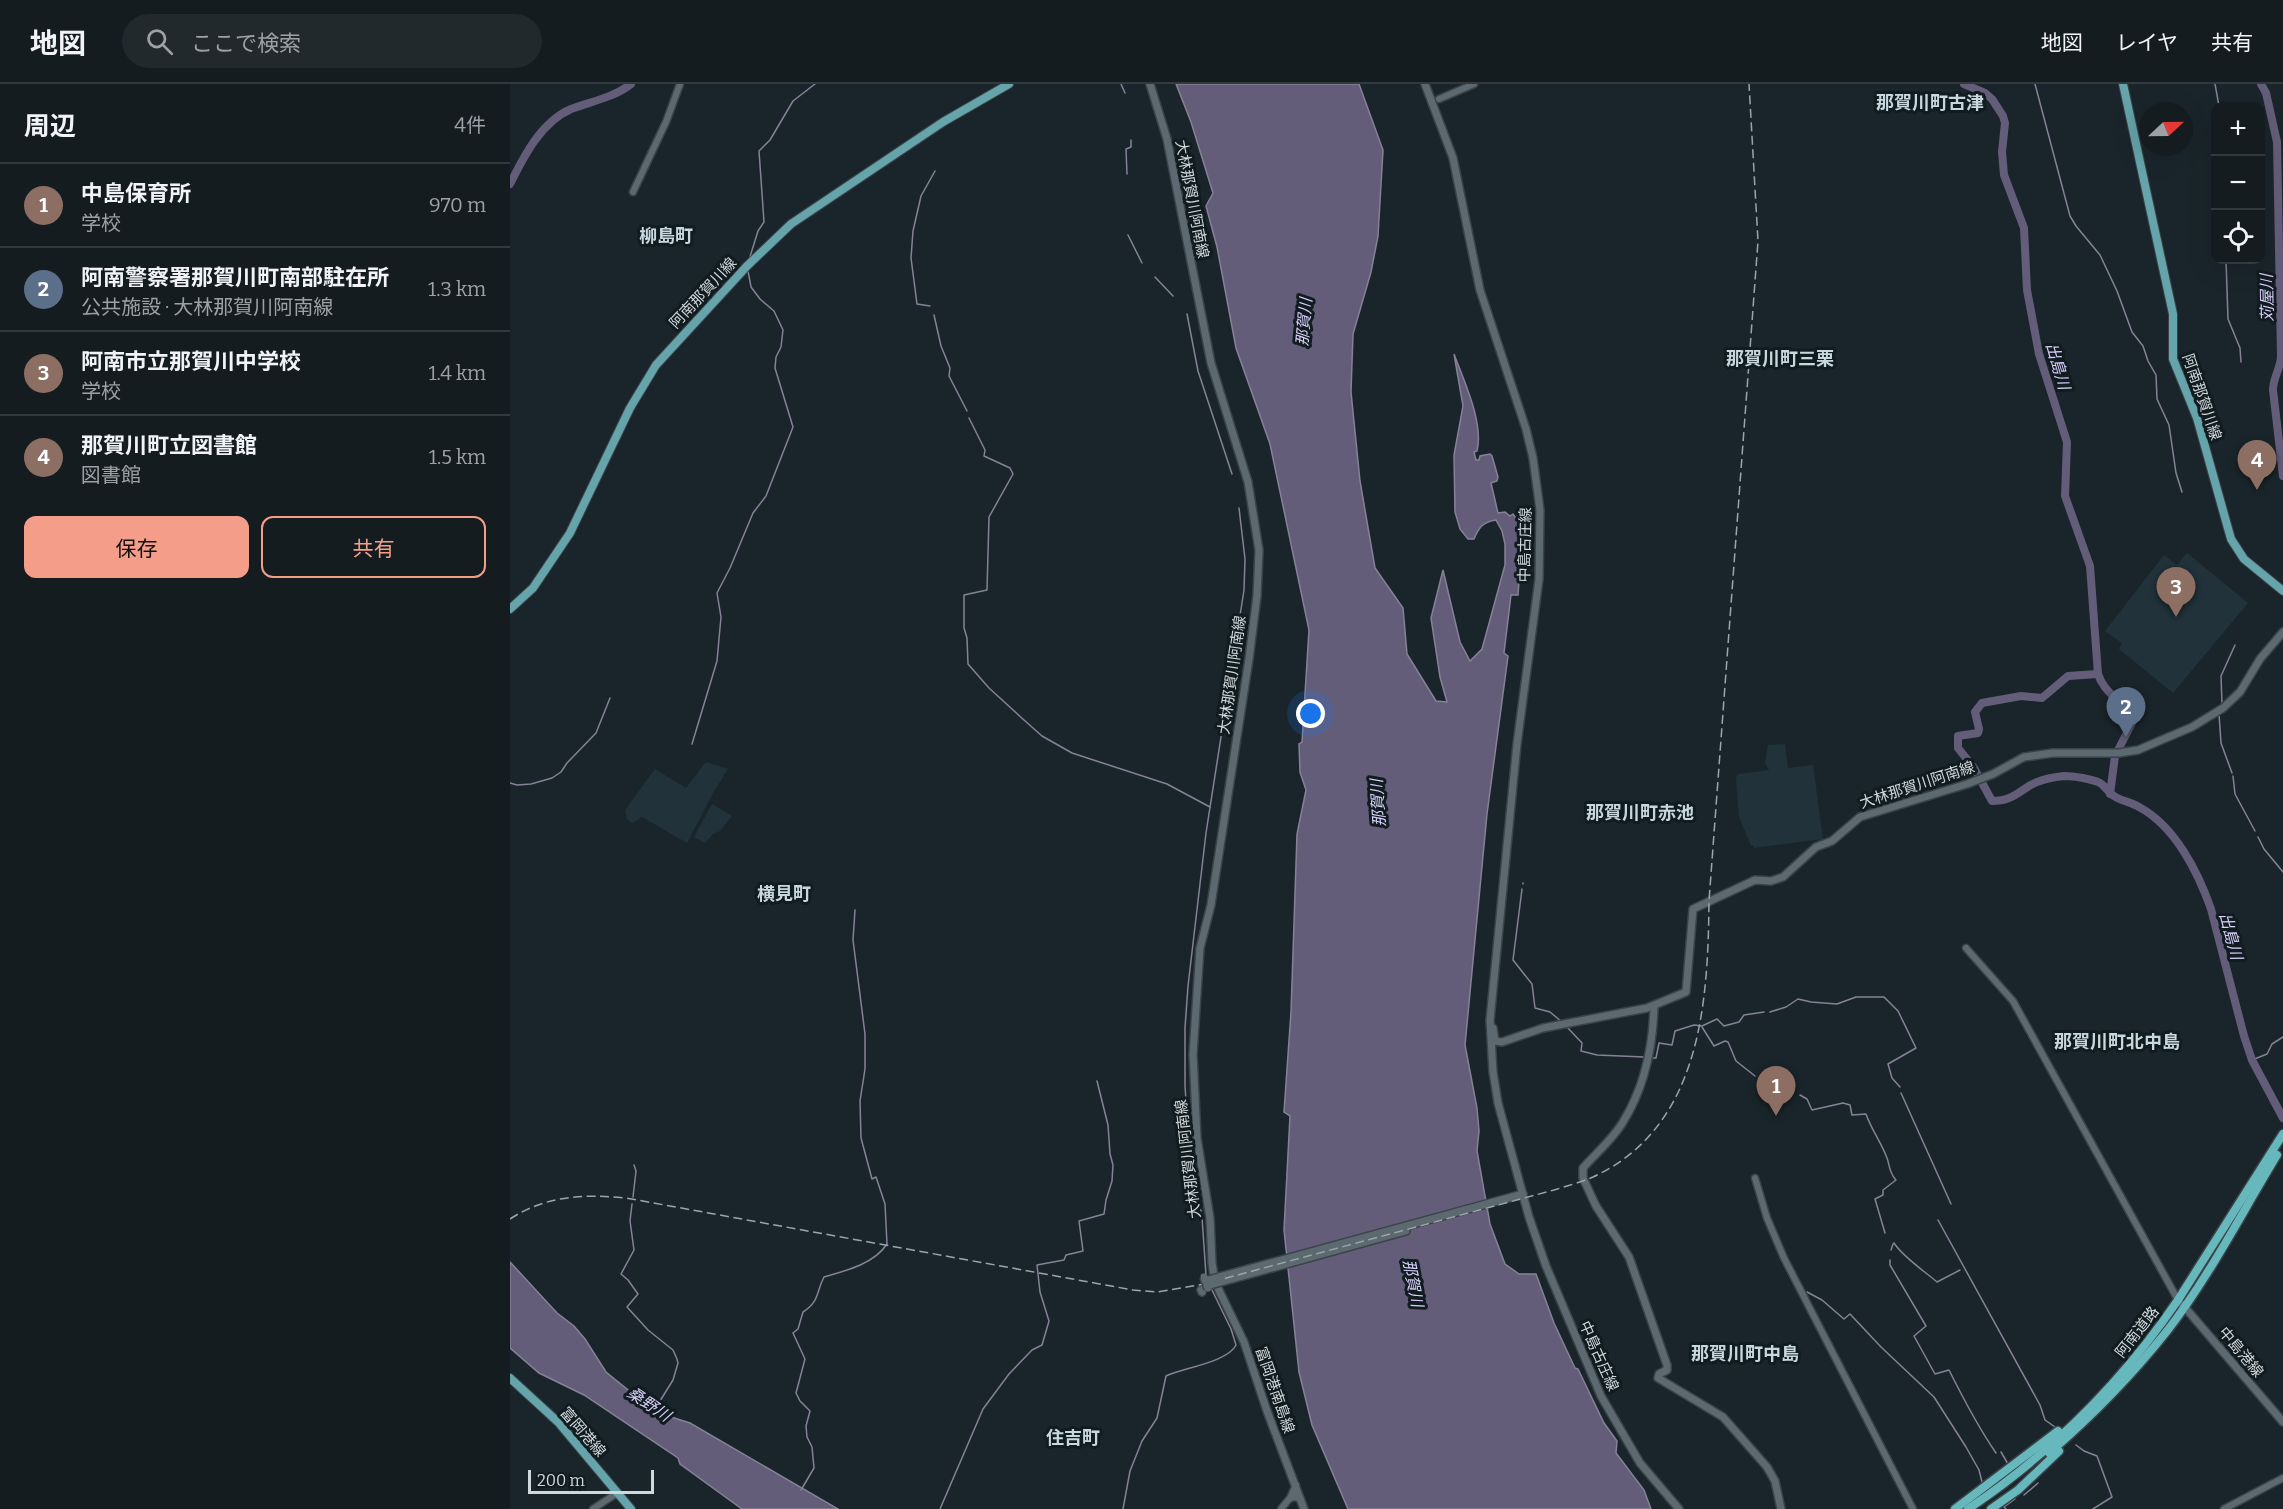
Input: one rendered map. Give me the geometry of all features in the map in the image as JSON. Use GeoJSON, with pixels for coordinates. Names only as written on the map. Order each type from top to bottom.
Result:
{"type":"FeatureCollection","features":[{"type":"Feature","properties":{"kind":"highway","name":"阿南道路"},"geometry":{"type":"LineString","coordinates":[[1977,1509],[2022,1476],[2103,1398],[2166,1331],[2282,1141]]}},
{"type":"Feature","properties":{"kind":"highway"},"geometry":{"type":"LineString","coordinates":[[1955,1509],[2103,1398]]}},
{"type":"Feature","properties":{"kind":"highway"},"geometry":{"type":"LineString","coordinates":[[1991,1509],[2018,1490],[2072,1440],[2103,1398]]}},
{"type":"Feature","properties":{"kind":"highway","name":"阿南道路"},"geometry":{"type":"LineString","coordinates":[[1968,1509],[2062,1438]]}},
{"type":"Feature","properties":{"kind":"main road","name":"阿南那賀川線"},"geometry":{"type":"LineString","coordinates":[[510,609],[533,588],[570,533],[630,408],[656,365],[747,266],[791,224],[957,112],[1009,84]]}},
{"type":"Feature","properties":{"kind":"main road","name":"大林那賀川阿南線"},"geometry":{"type":"LineString","coordinates":[[1150,84],[1167,139],[1210,363],[1248,482],[1258,550],[1257,596],[1249,659],[1211,905],[1200,948],[1194,1016],[1195,1118],[1210,1218],[1212,1263],[1225,1278]]}},
{"type":"Feature","properties":{"kind":"main road","name":"中島古庄線"},"geometry":{"type":"LineString","coordinates":[[1425,84],[1452,158],[1480,290],[1526,429],[1533,458],[1540,510],[1539,579],[1524,682],[1490,1020]]}},
{"type":"Feature","properties":{"kind":"main road","name":"阿南那賀川線"},"geometry":{"type":"LineString","coordinates":[[2122,84],[2173,314],[2173,359],[2197,418],[2236,550],[2283,591]]}},
{"type":"Feature","properties":{"kind":"main road","name":"大林那賀川阿南線"},"geometry":{"type":"LineString","coordinates":[[1490,1020],[1497,1042],[1543,1028],[1654,1006],[1686,992],[1694,909],[1755,880],[1778,880],[1816,847],[1832,841],[1860,818],[1980,779],[2024,757],[2053,753],[2115,753],[2138,750],[2192,727],[2223,708],[2240,692],[2260,659],[2283,633]]}},
{"type":"Feature","properties":{"kind":"main road"},"geometry":{"type":"LineString","coordinates":[[1654,1006],[1648,1057],[1638,1089],[1622,1124],[1583,1168],[1583,1178],[1596,1206],[1625,1249],[1632,1265],[1668,1368],[1659,1374],[1658,1378],[1723,1417],[1767,1467],[1775,1481],[1782,1509]]}},
{"type":"Feature","properties":{"kind":"main road"},"geometry":{"type":"LineString","coordinates":[[1203,1277],[1205,1281],[1225,1278],[1522,1197],[1498,1102],[1493,1072],[1490,1020]]}},
{"type":"Feature","properties":{"kind":"main road","name":"中島古庄線"},"geometry":{"type":"LineString","coordinates":[[1522,1197],[1546,1266],[1601,1396],[1640,1463],[1679,1509]]}},
{"type":"Feature","properties":{"kind":"main road"},"geometry":{"type":"LineString","coordinates":[[1204,1290],[1207,1286],[1225,1278]]}},
{"type":"Feature","properties":{"kind":"main road","name":"富岡港南島線"},"geometry":{"type":"LineString","coordinates":[[1225,1278],[1267,1411],[1304,1509]]}},
{"type":"Feature","properties":{"kind":"main road","name":"中島港線"},"geometry":{"type":"LineString","coordinates":[[2181,1303],[2283,1422]]}},
{"type":"Feature","properties":{"kind":"main road","name":"富岡港線"},"geometry":{"type":"LineString","coordinates":[[510,1378],[558,1422],[631,1509]]}},
{"type":"Feature","properties":{"kind":"street"},"geometry":{"type":"LineString","coordinates":[[633,192],[666,123],[680,84]]}},
{"type":"Feature","properties":{"kind":"street"},"geometry":{"type":"LineString","coordinates":[[1439,99],[1474,84]]}},
{"type":"Feature","properties":{"kind":"street"},"geometry":{"type":"LineString","coordinates":[[1966,948],[2013,1002],[2181,1303]]}},
{"type":"Feature","properties":{"kind":"street"},"geometry":{"type":"LineString","coordinates":[[1755,1178],[1767,1218],[1784,1258],[1913,1509]]}},
{"type":"Feature","properties":{"kind":"street"},"geometry":{"type":"LineString","coordinates":[[2224,1509],[2283,1478]]}},
{"type":"Feature","properties":{"kind":"street"},"geometry":{"type":"LineString","coordinates":[[1281,1509],[1290,1498],[1296,1485]]}},
{"type":"Feature","properties":{"kind":"street"},"geometry":{"type":"LineString","coordinates":[[593,1509],[617,1493]]}},
{"type":"Feature","properties":{"kind":"street"},"geometry":{"type":"LineString","coordinates":[[1290,1498],[1296,1497],[1301,1500]]}},
{"type":"Feature","properties":{"kind":"shaded area"},"geometry":{"type":"Polygon","coordinates":[[[2187,553],[2248,603],[2173,693],[2119,649],[2122,643],[2105,631],[2164,555],[2177,565],[2187,553]]]}},
{"type":"Feature","properties":{"kind":"shaded area"},"geometry":{"type":"Polygon","coordinates":[[[1785,744],[1788,768],[1813,765],[1823,839],[1754,848],[1753,845],[1751,846],[1739,817],[1736,777],[1738,774],[1769,770],[1765,763],[1768,745],[1785,744]]]}},
{"type":"Feature","properties":{"kind":"shaded area"},"geometry":{"type":"Polygon","coordinates":[[[706,762],[728,769],[687,843],[642,817],[632,823],[627,819],[625,810],[655,769],[686,788],[706,762]]]}},
{"type":"Feature","properties":{"kind":"shaded area"},"geometry":{"type":"Polygon","coordinates":[[[712,804],[732,816],[720,831],[713,834],[705,843],[694,837],[712,804]]]}},
{"type":"Feature","properties":{"kind":"water","name":"那賀川"},"geometry":{"type":"Polygon","coordinates":[[[1176,84],[1359,84],[1383,150],[1378,236],[1371,272],[1353,334],[1351,392],[1360,481],[1375,568],[1403,608],[1407,654],[1436,701],[1447,702],[1440,677],[1431,618],[1443,570],[1460,642],[1470,661],[1482,649],[1505,565],[1505,544],[1496,520],[1482,526],[1474,539],[1468,539],[1460,529],[1455,512],[1454,455],[1463,406],[1454,354],[1468,389],[1478,428],[1477,451],[1474,452],[1476,460],[1479,460],[1480,456],[1490,454],[1492,456],[1498,477],[1497,481],[1491,483],[1498,513],[1505,512],[1510,516],[1513,514],[1516,521],[1523,526],[1518,595],[1511,595],[1504,653],[1508,656],[1487,814],[1465,1045],[1477,1108],[1479,1131],[1477,1151],[1490,1224],[1505,1264],[1519,1274],[1536,1274],[1554,1323],[1575,1368],[1578,1369],[1604,1423],[1617,1441],[1616,1453],[1644,1490],[1651,1509],[1348,1509],[1312,1425],[1299,1372],[1284,1230],[1290,1116],[1284,1112],[1291,1012],[1297,834],[1306,790],[1300,772],[1299,744],[1302,742],[1309,630],[1270,444],[1236,348],[1217,247],[1206,206],[1213,193],[1191,122],[1176,84]]]}},
{"type":"Feature","properties":{"kind":"water"},"geometry":{"type":"Polygon","coordinates":[[[510,1262],[557,1313],[574,1326],[606,1372],[648,1406],[690,1423],[838,1509],[742,1509],[680,1464],[678,1458],[584,1395],[539,1373],[510,1348],[510,1262]]]}},
{"type":"Feature","properties":{"kind":"waterway"},"geometry":{"type":"LineString","coordinates":[[510,184],[534,141],[551,122],[571,109],[610,96],[631,84]]}},
{"type":"Feature","properties":{"kind":"waterway"},"geometry":{"type":"LineString","coordinates":[[749,260],[758,231],[764,222],[759,151],[770,140],[793,101],[815,84]]}},
{"type":"Feature","properties":{"kind":"waterway"},"geometry":{"type":"LineString","coordinates":[[1121,84],[1125,93]]}},
{"type":"Feature","properties":{"kind":"waterway","name":"出島川"},"geometry":{"type":"LineString","coordinates":[[1964,84],[1985,93],[1992,99],[2005,123],[2002,152],[2004,175],[2024,228],[2027,290],[2039,354],[2067,442],[2065,496],[2090,566],[2098,674],[2132,723],[2115,756],[2110,794]]}},
{"type":"Feature","properties":{"kind":"waterway"},"geometry":{"type":"LineString","coordinates":[[2035,84],[2070,216],[2100,255],[2117,291],[2132,332],[2143,346],[2156,375],[2157,399],[2169,425],[2176,473],[2182,492]]}},
{"type":"Feature","properties":{"kind":"waterway"},"geometry":{"type":"LineString","coordinates":[[2215,84],[2218,102]]}},
{"type":"Feature","properties":{"kind":"waterway","name":"苅屋川"},"geometry":{"type":"LineString","coordinates":[[2261,84],[2266,93],[2277,142],[2281,356],[2273,390],[2283,476]]}},
{"type":"Feature","properties":{"kind":"waterway"},"geometry":{"type":"LineString","coordinates":[[1127,174],[1126,149],[1131,147],[1131,140]]}},
{"type":"Feature","properties":{"kind":"waterway"},"geometry":{"type":"LineString","coordinates":[[930,306],[917,304],[911,258],[913,231],[921,196],[935,171]]}},
{"type":"Feature","properties":{"kind":"waterway"},"geometry":{"type":"LineString","coordinates":[[1128,235],[1142,263]]}},
{"type":"Feature","properties":{"kind":"waterway"},"geometry":{"type":"LineString","coordinates":[[2226,264],[2228,319],[2240,348],[2241,362]]}},
{"type":"Feature","properties":{"kind":"waterway"},"geometry":{"type":"LineString","coordinates":[[692,744],[717,661],[721,617],[717,593],[753,513],[766,496],[793,427],[775,368],[783,330],[774,311],[760,299],[751,287],[748,271]]}},
{"type":"Feature","properties":{"kind":"waterway"},"geometry":{"type":"LineString","coordinates":[[1155,277],[1173,296]]}},
{"type":"Feature","properties":{"kind":"waterway"},"geometry":{"type":"LineString","coordinates":[[1187,314],[1198,371],[1232,474]]}},
{"type":"Feature","properties":{"kind":"waterway"},"geometry":{"type":"LineString","coordinates":[[934,315],[941,346],[950,368],[949,376],[967,411]]}},
{"type":"Feature","properties":{"kind":"waterway"},"geometry":{"type":"LineString","coordinates":[[969,418],[985,450],[984,456],[1010,468],[1013,474],[989,517],[987,590],[964,595],[964,628],[967,638],[968,664],[989,688],[1042,736],[1072,753],[1167,784],[1210,807]]}},
{"type":"Feature","properties":{"kind":"waterway"},"geometry":{"type":"LineString","coordinates":[[1206,1275],[1202,1217],[1193,1173],[1188,1131],[1185,1028],[1206,833],[1244,590],[1245,559],[1239,508]]}},
{"type":"Feature","properties":{"kind":"waterway"},"geometry":{"type":"LineString","coordinates":[[2222,704],[2221,676],[2235,645]]}},
{"type":"Feature","properties":{"kind":"waterway","name":"出島川"},"geometry":{"type":"LineString","coordinates":[[2098,674],[2068,676],[2042,698],[2021,696],[1982,703],[1975,712],[1978,733],[1958,736],[1958,748],[1974,768],[1992,801],[2008,798],[2046,779],[2064,776],[2078,777],[2100,783],[2114,796],[2139,807],[2164,826],[2184,851],[2206,895],[2252,1060],[2283,1118]]}},
{"type":"Feature","properties":{"kind":"waterway"},"geometry":{"type":"LineString","coordinates":[[510,783],[531,784],[552,778],[561,772],[596,733],[610,698]]}},
{"type":"Feature","properties":{"kind":"waterway"},"geometry":{"type":"LineString","coordinates":[[2219,714],[2221,743],[2232,773]]}},
{"type":"Feature","properties":{"kind":"waterway"},"geometry":{"type":"LineString","coordinates":[[2233,776],[2235,794],[2255,831]]}},
{"type":"Feature","properties":{"kind":"waterway"},"geometry":{"type":"LineString","coordinates":[[2258,837],[2264,849],[2283,872]]}},
{"type":"Feature","properties":{"kind":"waterway"},"geometry":{"type":"LineString","coordinates":[[1522,889],[1513,960],[1532,984],[1535,1008],[1550,1012],[1562,1022]]}},
{"type":"Feature","properties":{"kind":"waterway"},"geometry":{"type":"LineString","coordinates":[[801,1490],[814,1468],[812,1447],[807,1437],[806,1426],[810,1411],[796,1393],[805,1359],[793,1333],[798,1329],[803,1312],[815,1300],[824,1277],[867,1262],[887,1244],[885,1204],[876,1177],[872,1179],[861,1138],[860,1101],[865,1069],[865,1034],[853,940],[855,910]]}},
{"type":"Feature","properties":{"kind":"waterway"},"geometry":{"type":"LineString","coordinates":[[1770,1012],[1786,1007],[1798,999],[1837,1004],[1856,997],[1884,997],[1898,1011],[1916,1048],[1888,1064],[1892,1078],[1900,1087]]}},
{"type":"Feature","properties":{"kind":"waterway"},"geometry":{"type":"LineString","coordinates":[[1651,1058],[1656,1058],[1659,1043],[1672,1045],[1675,1031],[1694,1025],[1702,1026],[1717,1019],[1724,1026],[1739,1022],[1744,1015],[1764,1012]]}},
{"type":"Feature","properties":{"kind":"waterway"},"geometry":{"type":"LineString","coordinates":[[1566,1026],[1582,1043],[1581,1051],[1597,1055],[1644,1057]]}},
{"type":"Feature","properties":{"kind":"waterway"},"geometry":{"type":"LineString","coordinates":[[1702,1027],[1714,1046],[1728,1042],[1736,1061],[1755,1076]]}},
{"type":"Feature","properties":{"kind":"waterway"},"geometry":{"type":"LineString","coordinates":[[2252,1060],[2267,1054],[2272,1044],[2283,1037]]}},
{"type":"Feature","properties":{"kind":"waterway"},"geometry":{"type":"LineString","coordinates":[[940,1509],[983,1409],[1009,1374],[1032,1350],[1042,1345],[1049,1321],[1040,1292],[1037,1265],[1064,1260],[1066,1255],[1083,1251],[1079,1221],[1104,1214],[1112,1181],[1113,1165],[1108,1125],[1097,1081]]}},
{"type":"Feature","properties":{"kind":"waterway"},"geometry":{"type":"LineString","coordinates":[[1761,1084],[1773,1094],[1789,1089],[1794,1091]]}},
{"type":"Feature","properties":{"kind":"waterway"},"geometry":{"type":"LineString","coordinates":[[1901,1093],[1951,1204]]}},
{"type":"Feature","properties":{"kind":"waterway"},"geometry":{"type":"LineString","coordinates":[[1800,1095],[1807,1099],[1812,1110],[1843,1103],[1850,1105],[1852,1115],[1866,1114],[1896,1180],[1883,1190],[1883,1195],[1875,1199],[1885,1233]]}},
{"type":"Feature","properties":{"kind":"waterway"},"geometry":{"type":"LineString","coordinates":[[633,1197],[636,1171],[634,1165]]}},
{"type":"Feature","properties":{"kind":"waterway","name":"桑野川"},"geometry":{"type":"LineString","coordinates":[[632,1204],[630,1221],[634,1250],[621,1274],[638,1294],[627,1307],[648,1330],[673,1350],[678,1363],[673,1380],[655,1409]]}},
{"type":"Feature","properties":{"kind":"waterway"},"geometry":{"type":"LineString","coordinates":[[1938,1220],[2040,1405],[2045,1420],[2055,1427]]}},
{"type":"Feature","properties":{"kind":"waterway"},"geometry":{"type":"LineString","coordinates":[[1894,1243],[1937,1282],[1960,1270]]}},
{"type":"Feature","properties":{"kind":"waterway"},"geometry":{"type":"LineString","coordinates":[[1891,1250],[1893,1244]]}},
{"type":"Feature","properties":{"kind":"waterway"},"geometry":{"type":"LineString","coordinates":[[1890,1260],[1890,1265],[1926,1326],[1914,1336],[1935,1374],[1949,1370],[1965,1402],[1996,1453]]}},
{"type":"Feature","properties":{"kind":"waterway"},"geometry":{"type":"LineString","coordinates":[[1123,1509],[1130,1471],[1142,1441],[1157,1418],[1166,1376],[1215,1360],[1224,1356],[1236,1345],[1231,1329],[1211,1288]]}},
{"type":"Feature","properties":{"kind":"waterway"},"geometry":{"type":"LineString","coordinates":[[1807,1292],[1822,1300],[1844,1319],[1850,1314],[1934,1397],[1979,1470],[1982,1482]]}},
{"type":"Feature","properties":{"kind":"waterway"},"geometry":{"type":"LineString","coordinates":[[2076,1445],[2097,1456],[2112,1497],[2093,1509]]}},
{"type":"Feature","properties":{"kind":"waterway"},"geometry":{"type":"LineString","coordinates":[[2001,1452],[2008,1464]]}},
{"type":"Feature","properties":{"kind":"waterway"},"geometry":{"type":"LineString","coordinates":[[2024,1495],[2038,1483]]}},
{"type":"Feature","properties":{"kind":"waterway"},"geometry":{"type":"LineString","coordinates":[[2006,1509],[2004,1507],[2015,1499]]}},
{"type":"Feature","properties":{"kind":"railway"},"geometry":{"type":"LineString","coordinates":[[510,1219],[538,1205],[566,1198],[595,1196],[626,1198],[1133,1290],[1157,1292],[1204,1284],[1554,1190],[1593,1177],[1629,1155],[1657,1127],[1677,1095],[1691,1059],[1706,981],[1709,901],[1758,241],[1749,84]]}},
{"type":"Feature","properties":{"kind":"place","name":"那賀川町立図書館"},"geometry":{"type":"Point","coordinates":[2257,490]}},
{"type":"Feature","properties":{"kind":"place","name":"阿南市立那賀川中学校"},"geometry":{"type":"Point","coordinates":[2176,617]}},
{"type":"Feature","properties":{"kind":"place","name":"阿南警察署那賀川町南部駐在所"},"geometry":{"type":"Point","coordinates":[2126,737]}},
{"type":"Feature","properties":{"kind":"place","name":"中島保育所"},"geometry":{"type":"Point","coordinates":[1776,1116]}},
{"type":"Feature","properties":{"kind":"district","name":"那賀川町古津"},"geometry":{"type":"Point","coordinates":[1930,103]}},
{"type":"Feature","properties":{"kind":"district","name":"柳島町"},"geometry":{"type":"Point","coordinates":[666,236]}},
{"type":"Feature","properties":{"kind":"district","name":"那賀川町三栗"},"geometry":{"type":"Point","coordinates":[1780,359]}},
{"type":"Feature","properties":{"kind":"district","name":"那賀川町赤池"},"geometry":{"type":"Point","coordinates":[1640,813]}},
{"type":"Feature","properties":{"kind":"district","name":"横見町"},"geometry":{"type":"Point","coordinates":[784,894]}},
{"type":"Feature","properties":{"kind":"district","name":"那賀川町北中島"},"geometry":{"type":"Point","coordinates":[2117,1042]}},
{"type":"Feature","properties":{"kind":"district","name":"那賀川町中島"},"geometry":{"type":"Point","coordinates":[1745,1354]}},
{"type":"Feature","properties":{"kind":"district","name":"住吉町"},"geometry":{"type":"Point","coordinates":[1073,1438]}}]}
